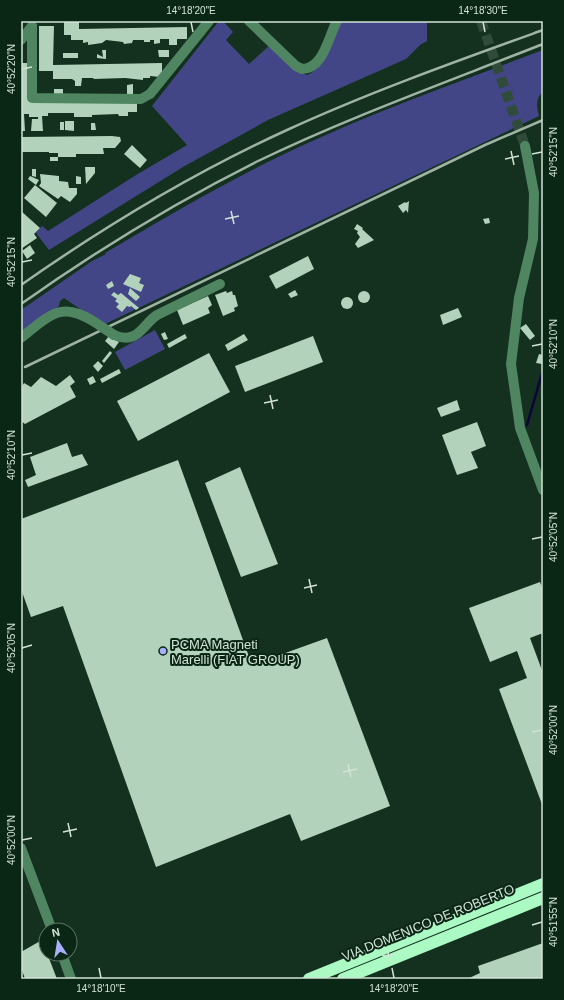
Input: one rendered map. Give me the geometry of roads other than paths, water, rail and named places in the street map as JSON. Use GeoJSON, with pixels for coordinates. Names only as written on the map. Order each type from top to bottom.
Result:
{"type":"FeatureCollection","features":[{"type":"Feature","properties":{"kind":"highway"},"geometry":{"type":"LineString","coordinates":[[309,979],[543,884]]}},
{"type":"Feature","properties":{"kind":"highway"},"geometry":{"type":"LineString","coordinates":[[343,979],[543,898]]}},
{"type":"Feature","properties":{"kind":"street"},"geometry":{"type":"LineString","coordinates":[[34,24],[32,98],[141,99],[150,94],[209,21]]}},
{"type":"Feature","properties":{"kind":"street"},"geometry":{"type":"LineString","coordinates":[[249,21],[302,70],[311,68],[316,64],[337,21]]}},
{"type":"Feature","properties":{"kind":"street"},"geometry":{"type":"LineString","coordinates":[[21,40],[34,24]]}},
{"type":"Feature","properties":{"kind":"street"},"geometry":{"type":"LineString","coordinates":[[525,146],[534,193],[533,239],[519,298],[510,364],[520,428],[543,490]]}},
{"type":"Feature","properties":{"kind":"street"},"geometry":{"type":"LineString","coordinates":[[21,338],[44,319],[61,311],[71,311],[85,315],[114,335],[120,337],[134,336],[142,331],[157,314],[220,284]]}},
{"type":"Feature","properties":{"kind":"street"},"geometry":{"type":"LineString","coordinates":[[21,848],[49,922]]}},
{"type":"Feature","properties":{"kind":"street","name":"VIA DOMENICO DE ROBERTO"},"geometry":{"type":"LineString","coordinates":[[322,979],[543,890]]}},
{"type":"Feature","properties":{"kind":"street"},"geometry":{"type":"LineString","coordinates":[[65,962],[71,979]]}},
{"type":"Feature","properties":{"kind":"waterway"},"geometry":{"type":"LineString","coordinates":[[527,425],[543,370]]}},
{"type":"Feature","properties":{"kind":"tunnel"},"geometry":{"type":"LineString","coordinates":[[481,21],[525,146]]}},
{"type":"Feature","properties":{"kind":"railway"},"geometry":{"type":"LineString","coordinates":[[21,285],[117,221],[184,182],[252,147],[318,116],[382,90],[543,30]]}},
{"type":"Feature","properties":{"kind":"railway"},"geometry":{"type":"LineString","coordinates":[[21,304],[136,228],[195,194],[256,162],[362,115],[543,44]]}},
{"type":"Feature","properties":{"kind":"railway"},"geometry":{"type":"LineString","coordinates":[[25,367],[485,145],[543,120]]}},
{"type":"Feature","properties":{"kind":"place","name":"PCMA Magneti Marelli (FIAT GROUP)"},"geometry":{"type":"Point","coordinates":[163,651]}}]}
